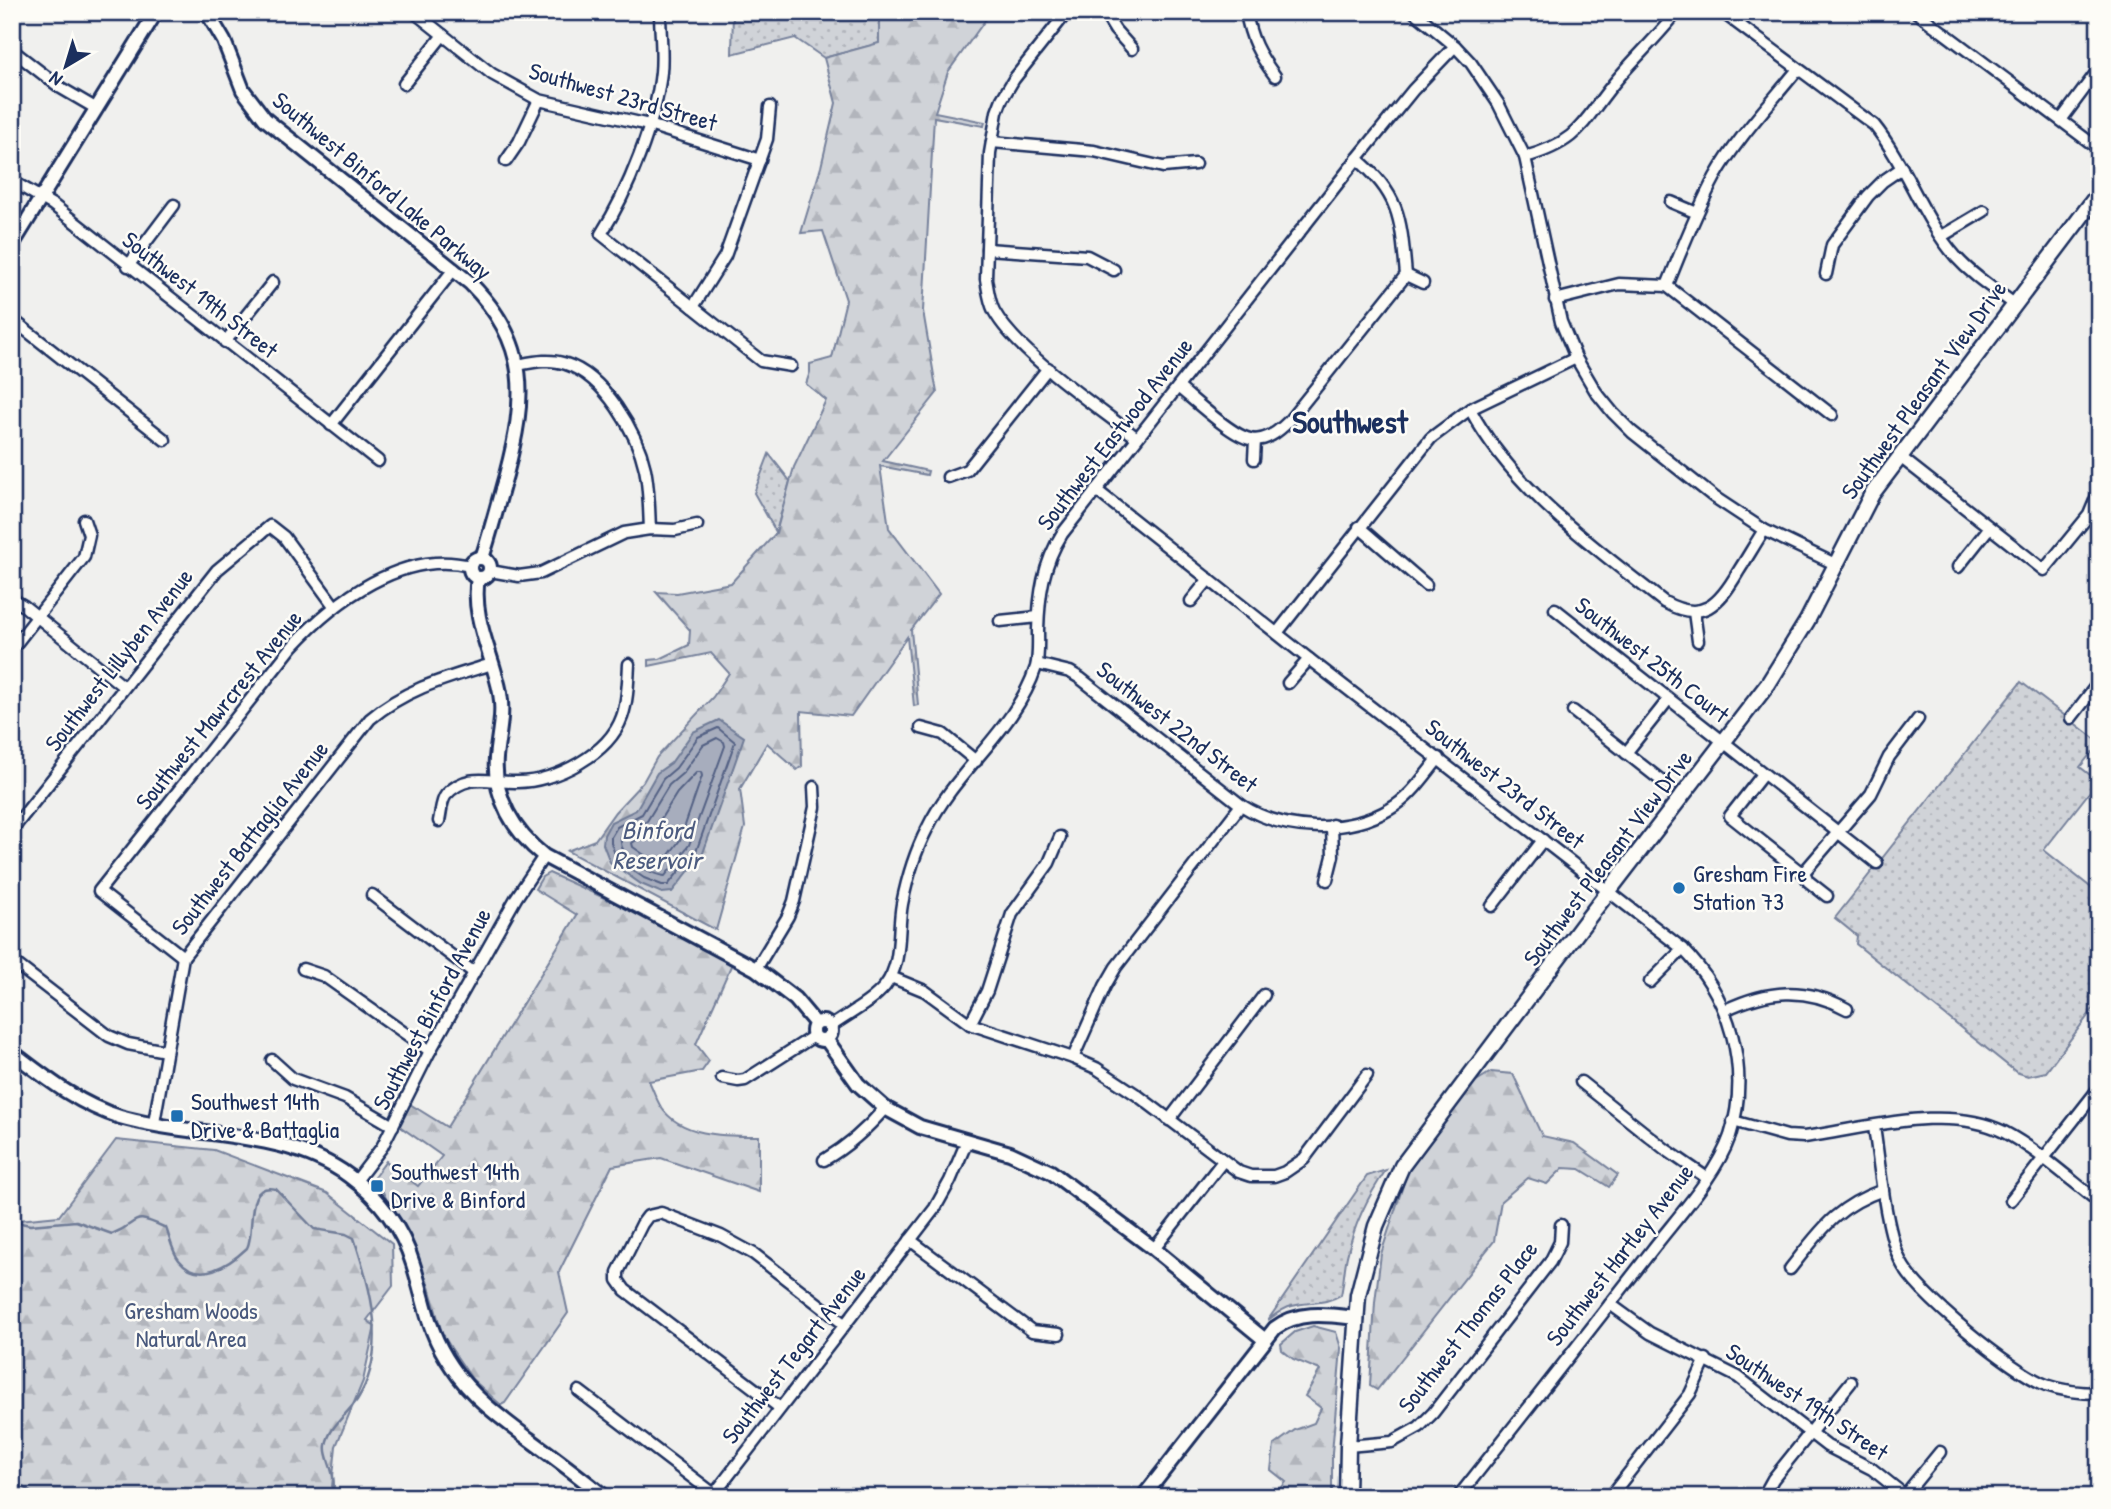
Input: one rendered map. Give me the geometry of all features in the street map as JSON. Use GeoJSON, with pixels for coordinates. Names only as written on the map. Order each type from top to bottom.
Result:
{"type":"FeatureCollection","features":[{"type":"Feature","properties":{"kind":"main road","name":"Southwest Pleasant View Drive"},"geometry":{"type":"LineString","coordinates":[[1347,1497],[1348,1446],[1360,1287],[1384,1204],[1402,1166],[1724,743],[1787,655],[1866,504],[1899,456],[2099,193]]}},
{"type":"Feature","properties":{"kind":"street"},"geometry":{"type":"LineString","coordinates":[[12,245],[156,12]]}},
{"type":"Feature","properties":{"kind":"street","name":"Southwest Binford Lake Parkway"},"geometry":{"type":"LineString","coordinates":[[207,12],[224,41],[243,90],[265,119],[480,292],[499,319],[517,365],[521,401],[519,425],[482,558]]}},
{"type":"Feature","properties":{"kind":"street","name":"Southwest 23rd Street"},"geometry":{"type":"LineString","coordinates":[[414,12],[492,74],[539,100],[649,125],[760,160]]}},
{"type":"Feature","properties":{"kind":"street"},"geometry":{"type":"LineString","coordinates":[[660,12],[661,74],[649,125],[624,193],[601,234],[761,361],[791,366]]}},
{"type":"Feature","properties":{"kind":"street"},"geometry":{"type":"LineString","coordinates":[[1067,12],[1021,68],[1002,99],[992,142],[986,279],[993,309],[1008,330],[1048,368],[1137,438]]}},
{"type":"Feature","properties":{"kind":"street"},"geometry":{"type":"LineString","coordinates":[[1104,12],[1132,49]]}},
{"type":"Feature","properties":{"kind":"street"},"geometry":{"type":"LineString","coordinates":[[1246,12],[1248,30],[1257,51],[1275,76]]}},
{"type":"Feature","properties":{"kind":"street"},"geometry":{"type":"LineString","coordinates":[[1414,12],[1455,46],[1492,94],[1525,158],[1560,322],[1576,358],[1596,392],[1632,432],[1714,497],[1764,530],[1835,565]]}},
{"type":"Feature","properties":{"kind":"street"},"geometry":{"type":"LineString","coordinates":[[1525,158],[1557,146],[1587,123],[1620,76],[1653,43],[1678,12]]}},
{"type":"Feature","properties":{"kind":"street"},"geometry":{"type":"LineString","coordinates":[[1722,12],[1874,125],[1886,139],[1942,236],[1966,267],[2014,304]]}},
{"type":"Feature","properties":{"kind":"street"},"geometry":{"type":"LineString","coordinates":[[1916,12],[2099,149]]}},
{"type":"Feature","properties":{"kind":"street"},"geometry":{"type":"LineString","coordinates":[[404,83],[443,35]]}},
{"type":"Feature","properties":{"kind":"street","name":"Southwest Eastwood Avenue"},"geometry":{"type":"LineString","coordinates":[[891,977],[897,958],[906,886],[926,831],[937,809],[1014,711],[1037,664],[1040,596],[1048,559],[1062,534],[1357,159],[1413,90],[1455,46]]}},
{"type":"Feature","properties":{"kind":"street"},"geometry":{"type":"LineString","coordinates":[[12,50],[61,88],[97,109]]}},
{"type":"Feature","properties":{"kind":"street"},"geometry":{"type":"LineString","coordinates":[[1667,286],[1696,213],[1729,156],[1798,69]]}},
{"type":"Feature","properties":{"kind":"street"},"geometry":{"type":"LineString","coordinates":[[2061,120],[2099,69]]}},
{"type":"Feature","properties":{"kind":"street"},"geometry":{"type":"LineString","coordinates":[[506,161],[519,142],[539,100]]}},
{"type":"Feature","properties":{"kind":"street"},"geometry":{"type":"LineString","coordinates":[[693,307],[725,256],[768,139],[770,107]]}},
{"type":"Feature","properties":{"kind":"street"},"geometry":{"type":"LineString","coordinates":[[992,142],[1094,151],[1163,167],[1195,164]]}},
{"type":"Feature","properties":{"kind":"street"},"geometry":{"type":"LineString","coordinates":[[1178,387],[1242,436],[1255,440],[1271,436],[1284,426],[1406,275],[1402,238],[1388,190],[1377,175],[1357,159]]}},
{"type":"Feature","properties":{"kind":"street"},"geometry":{"type":"LineString","coordinates":[[1826,274],[1832,244],[1868,196],[1883,181],[1902,169]]}},
{"type":"Feature","properties":{"kind":"street","name":"Southwest 19th Street"},"geometry":{"type":"LineString","coordinates":[[12,181],[53,205],[377,461]]}},
{"type":"Feature","properties":{"kind":"street"},"geometry":{"type":"LineString","coordinates":[[1671,202],[1696,213]]}},
{"type":"Feature","properties":{"kind":"street"},"geometry":{"type":"LineString","coordinates":[[128,266],[174,205]]}},
{"type":"Feature","properties":{"kind":"street"},"geometry":{"type":"LineString","coordinates":[[1942,236],[1984,211]]}},
{"type":"Feature","properties":{"kind":"street"},"geometry":{"type":"LineString","coordinates":[[987,249],[1087,256],[1114,270]]}},
{"type":"Feature","properties":{"kind":"street"},"geometry":{"type":"LineString","coordinates":[[331,425],[454,270]]}},
{"type":"Feature","properties":{"kind":"street"},"geometry":{"type":"LineString","coordinates":[[1406,275],[1423,283]]}},
{"type":"Feature","properties":{"kind":"street"},"geometry":{"type":"LineString","coordinates":[[225,342],[273,282]]}},
{"type":"Feature","properties":{"kind":"street"},"geometry":{"type":"LineString","coordinates":[[1555,300],[1619,284],[1667,286],[1832,415]]}},
{"type":"Feature","properties":{"kind":"street"},"geometry":{"type":"LineString","coordinates":[[12,319],[165,440]]}},
{"type":"Feature","properties":{"kind":"street"},"geometry":{"type":"LineString","coordinates":[[1276,634],[1431,438],[1470,408],[1576,358]]}},
{"type":"Feature","properties":{"kind":"street"},"geometry":{"type":"LineString","coordinates":[[517,365],[554,361],[567,364],[579,370],[612,401],[634,434],[640,452],[647,480],[650,529]]}},
{"type":"Feature","properties":{"kind":"street"},"geometry":{"type":"LineString","coordinates":[[948,477],[967,470],[1048,368]]}},
{"type":"Feature","properties":{"kind":"street"},"geometry":{"type":"LineString","coordinates":[[1470,408],[1493,446],[1563,522],[1664,602],[1675,607],[1694,612],[1715,604],[1725,594],[1764,530]]}},
{"type":"Feature","properties":{"kind":"street"},"geometry":{"type":"LineString","coordinates":[[1254,459],[1255,440]]}},
{"type":"Feature","properties":{"kind":"street"},"geometry":{"type":"LineString","coordinates":[[1899,456],[2044,570],[2088,514],[2099,491]]}},
{"type":"Feature","properties":{"kind":"street","name":"Southwest 23rd Street"},"geometry":{"type":"LineString","coordinates":[[1096,490],[1276,634],[1683,950],[1706,977],[1725,1010]]}},
{"type":"Feature","properties":{"kind":"street"},"geometry":{"type":"LineString","coordinates":[[12,649],[84,557],[89,535],[84,520]]}},
{"type":"Feature","properties":{"kind":"street"},"geometry":{"type":"LineString","coordinates":[[490,571],[519,576],[541,573],[612,538],[650,529],[675,530],[696,525]]}},
{"type":"Feature","properties":{"kind":"street","name":"Southwest Lillyben Avenue"},"geometry":{"type":"LineString","coordinates":[[12,830],[217,570],[270,526],[284,537],[335,607]]}},
{"type":"Feature","properties":{"kind":"street"},"geometry":{"type":"LineString","coordinates":[[1359,527],[1426,586]]}},
{"type":"Feature","properties":{"kind":"street"},"geometry":{"type":"LineString","coordinates":[[1958,567],[1989,528]]}},
{"type":"Feature","properties":{"kind":"street"},"geometry":{"type":"LineString","coordinates":[[482,558],[489,563],[490,571],[485,577],[478,578],[471,573],[470,566],[474,559],[482,558]]}},
{"type":"Feature","properties":{"kind":"street","name":"Southwest Mawrcrest Avenue"},"geometry":{"type":"LineString","coordinates":[[183,957],[99,891],[292,647],[335,607],[379,580],[408,568],[448,561],[470,566]]}},
{"type":"Feature","properties":{"kind":"street"},"geometry":{"type":"LineString","coordinates":[[478,578],[477,608],[502,708],[496,765],[501,797],[512,821],[524,838],[544,856],[756,969],[795,999],[858,1084],[885,1108],[920,1127],[1023,1158],[1051,1172],[1267,1336]]}},
{"type":"Feature","properties":{"kind":"street"},"geometry":{"type":"LineString","coordinates":[[1191,601],[1209,579]]}},
{"type":"Feature","properties":{"kind":"street"},"geometry":{"type":"LineString","coordinates":[[12,599],[124,687]]}},
{"type":"Feature","properties":{"kind":"street","name":"Southwest 25th Court"},"geometry":{"type":"LineString","coordinates":[[1555,609],[1877,863]]}},
{"type":"Feature","properties":{"kind":"street"},"geometry":{"type":"LineString","coordinates":[[1694,612],[1698,640]]}},
{"type":"Feature","properties":{"kind":"street"},"geometry":{"type":"LineString","coordinates":[[1000,621],[1038,617]]}},
{"type":"Feature","properties":{"kind":"street"},"geometry":{"type":"LineString","coordinates":[[1289,683],[1309,659]]}},
{"type":"Feature","properties":{"kind":"street","name":"Southwest Battaglia Avenue"},"geometry":{"type":"LineString","coordinates":[[154,1124],[183,957],[370,719],[395,700],[427,683],[492,664]]}},
{"type":"Feature","properties":{"kind":"street"},"geometry":{"type":"LineString","coordinates":[[439,821],[444,799],[456,788],[482,778],[517,782],[546,778],[568,771],[607,740],[615,732],[623,715],[629,664]]}},
{"type":"Feature","properties":{"kind":"street","name":"Southwest 22nd Street"},"geometry":{"type":"LineString","coordinates":[[1037,664],[1070,672],[1080,678],[1241,805],[1257,815],[1281,824],[1332,825],[1370,818],[1390,809],[1407,796],[1439,758]]}},
{"type":"Feature","properties":{"kind":"street"},"geometry":{"type":"LineString","coordinates":[[2071,719],[2099,682]]}},
{"type":"Feature","properties":{"kind":"street"},"geometry":{"type":"LineString","coordinates":[[1626,753],[1668,700]]}},
{"type":"Feature","properties":{"kind":"street"},"geometry":{"type":"LineString","coordinates":[[1573,711],[1667,785]]}},
{"type":"Feature","properties":{"kind":"street"},"geometry":{"type":"LineString","coordinates":[[1804,873],[1871,794],[1889,757],[1918,719]]}},
{"type":"Feature","properties":{"kind":"street"},"geometry":{"type":"LineString","coordinates":[[921,728],[943,734],[976,761]]}},
{"type":"Feature","properties":{"kind":"street"},"geometry":{"type":"LineString","coordinates":[[1763,774],[1730,816],[1804,873],[1808,881],[1826,896]]}},
{"type":"Feature","properties":{"kind":"street"},"geometry":{"type":"LineString","coordinates":[[756,969],[794,901],[814,807],[814,787]]}},
{"type":"Feature","properties":{"kind":"street"},"geometry":{"type":"LineString","coordinates":[[1073,1058],[1116,967],[1241,805]]}},
{"type":"Feature","properties":{"kind":"street"},"geometry":{"type":"LineString","coordinates":[[1327,880],[1333,856],[1332,825]]}},
{"type":"Feature","properties":{"kind":"street"},"geometry":{"type":"LineString","coordinates":[[971,1024],[987,990],[1012,914],[1049,863],[1060,837]]}},
{"type":"Feature","properties":{"kind":"street"},"geometry":{"type":"LineString","coordinates":[[1492,906],[1543,840]]}},
{"type":"Feature","properties":{"kind":"street","name":"Southwest Binford Avenue"},"geometry":{"type":"LineString","coordinates":[[356,1181],[382,1147],[473,972],[544,856]]}},
{"type":"Feature","properties":{"kind":"street"},"geometry":{"type":"LineString","coordinates":[[372,895],[473,972]]}},
{"type":"Feature","properties":{"kind":"street"},"geometry":{"type":"LineString","coordinates":[[1650,982],[1683,950]]}},
{"type":"Feature","properties":{"kind":"street"},"geometry":{"type":"LineString","coordinates":[[12,961],[109,1036],[138,1047],[166,1051]]}},
{"type":"Feature","properties":{"kind":"street"},"geometry":{"type":"LineString","coordinates":[[303,970],[324,976],[430,1051]]}},
{"type":"Feature","properties":{"kind":"street"},"geometry":{"type":"LineString","coordinates":[[722,1078],[745,1080],[822,1032],[879,992],[891,977],[925,991],[971,1024],[1073,1058],[1119,1082],[1239,1172],[1262,1177],[1285,1172],[1304,1159],[1367,1075]]}},
{"type":"Feature","properties":{"kind":"street"},"geometry":{"type":"LineString","coordinates":[[1725,1010],[1759,996],[1787,993],[1817,996],[1847,1009]]}},
{"type":"Feature","properties":{"kind":"street"},"geometry":{"type":"LineString","coordinates":[[1169,1119],[1264,995]]}},
{"type":"Feature","properties":{"kind":"street","name":"Southwest Hartley Avenue"},"geometry":{"type":"LineString","coordinates":[[1458,1497],[1707,1178],[1722,1153],[1733,1121],[1737,1098],[1733,1037],[1725,1010]]}},
{"type":"Feature","properties":{"kind":"street"},"geometry":{"type":"LineString","coordinates":[[12,1052],[48,1081],[74,1097],[110,1113],[154,1124],[286,1146],[328,1163],[356,1181],[384,1209],[400,1233],[414,1265],[429,1324],[460,1379],[492,1410],[605,1497]]}},
{"type":"Feature","properties":{"kind":"street"},"geometry":{"type":"LineString","coordinates":[[272,1060],[293,1080],[345,1098],[393,1126]]}},
{"type":"Feature","properties":{"kind":"street"},"geometry":{"type":"LineString","coordinates":[[1581,1082],[1665,1149],[1707,1178]]}},
{"type":"Feature","properties":{"kind":"street"},"geometry":{"type":"LineString","coordinates":[[2011,1199],[2099,1088]]}},
{"type":"Feature","properties":{"kind":"street"},"geometry":{"type":"LineString","coordinates":[[824,1160],[864,1132],[885,1108]]}},
{"type":"Feature","properties":{"kind":"street"},"geometry":{"type":"LineString","coordinates":[[1733,1121],[1787,1136],[1823,1135],[1933,1117],[1967,1120],[2002,1131],[2045,1159],[2099,1202]]}},
{"type":"Feature","properties":{"kind":"street"},"geometry":{"type":"LineString","coordinates":[[1874,1127],[1883,1190],[1900,1260],[1924,1293],[2031,1378],[2062,1389],[2099,1393]]}},
{"type":"Feature","properties":{"kind":"street","name":"Southwest Tegart Avenue"},"geometry":{"type":"LineString","coordinates":[[713,1495],[944,1194],[967,1141]]}},
{"type":"Feature","properties":{"kind":"street"},"geometry":{"type":"LineString","coordinates":[[1154,1249],[1223,1161]]}},
{"type":"Feature","properties":{"kind":"street"},"geometry":{"type":"LineString","coordinates":[[1790,1269],[1832,1217],[1852,1203],[1883,1190]]}},
{"type":"Feature","properties":{"kind":"street"},"geometry":{"type":"LineString","coordinates":[[780,1408],[625,1290],[618,1280],[618,1272],[648,1216],[661,1213],[721,1236],[762,1260],[844,1324]]}},
{"type":"Feature","properties":{"kind":"street","name":"Southwest Thomas Place"},"geometry":{"type":"LineString","coordinates":[[1348,1446],[1392,1442],[1406,1436],[1433,1413],[1550,1262],[1560,1242],[1561,1225]]}},
{"type":"Feature","properties":{"kind":"street"},"geometry":{"type":"LineString","coordinates":[[910,1240],[1032,1331],[1059,1334]]}},
{"type":"Feature","properties":{"kind":"street","name":"Southwest 19th Street"},"geometry":{"type":"LineString","coordinates":[[1610,1304],[1676,1348],[1706,1359],[1738,1377],[1827,1446],[1872,1469],[1906,1496]]}},
{"type":"Feature","properties":{"kind":"street"},"geometry":{"type":"LineString","coordinates":[[1143,1497],[1267,1336],[1289,1320],[1304,1315],[1357,1318]]}},
{"type":"Feature","properties":{"kind":"street"},"geometry":{"type":"LineString","coordinates":[[1610,1497],[1690,1394],[1706,1359]]}},
{"type":"Feature","properties":{"kind":"street"},"geometry":{"type":"LineString","coordinates":[[1763,1497],[1773,1479],[1851,1382]]}},
{"type":"Feature","properties":{"kind":"street"},"geometry":{"type":"LineString","coordinates":[[579,1391],[713,1495]]}},
{"type":"Feature","properties":{"kind":"street"},"geometry":{"type":"LineString","coordinates":[[1906,1496],[1940,1452]]}},
{"type":"Feature","properties":{"kind":"green space"},"geometry":{"type":"Polygon","coordinates":[[[733,12],[879,12],[880,43],[824,58],[795,38],[732,54],[733,12]]]}},
{"type":"Feature","properties":{"kind":"green space"},"geometry":{"type":"Polygon","coordinates":[[[879,12],[991,12],[948,72],[935,112],[985,122],[984,126],[934,117],[923,311],[937,393],[883,461],[928,471],[927,475],[880,466],[889,528],[939,594],[911,630],[918,705],[914,706],[907,637],[851,716],[801,711],[802,766],[797,770],[767,743],[740,789],[745,827],[716,930],[567,851],[595,840],[615,812],[643,782],[657,757],[713,697],[729,673],[711,653],[649,666],[649,660],[660,659],[689,645],[690,630],[656,592],[677,593],[731,583],[776,533],[794,467],[826,400],[806,384],[810,364],[832,358],[846,300],[823,231],[801,233],[821,167],[836,103],[824,58],[879,43],[879,12]]]}},
{"type":"Feature","properties":{"kind":"green space"},"geometry":{"type":"Polygon","coordinates":[[[769,454],[790,481],[776,532],[754,493],[769,454]]]}},
{"type":"Feature","properties":{"kind":"green space"},"geometry":{"type":"Polygon","coordinates":[[[2021,682],[2099,742],[2099,756],[2092,752],[2080,767],[2098,781],[2044,850],[2099,894],[2099,1001],[2046,1072],[2028,1076],[2016,1072],[1856,944],[1857,936],[1835,918],[2021,682]]]}},
{"type":"Feature","properties":{"kind":"green space"},"geometry":{"type":"Polygon","coordinates":[[[549,873],[735,957],[696,1044],[709,1061],[702,1071],[649,1081],[661,1107],[680,1124],[705,1133],[759,1136],[759,1192],[661,1158],[612,1166],[559,1272],[568,1313],[501,1405],[472,1379],[442,1333],[428,1283],[375,1176],[386,1161],[418,1186],[442,1156],[398,1125],[405,1101],[447,1127],[577,915],[535,889],[542,877],[549,873]]]}},
{"type":"Feature","properties":{"kind":"green space"},"geometry":{"type":"Polygon","coordinates":[[[1491,1072],[1513,1074],[1542,1136],[1574,1143],[1618,1175],[1609,1187],[1580,1169],[1563,1168],[1547,1184],[1528,1178],[1501,1201],[1494,1241],[1377,1390],[1370,1386],[1381,1254],[1408,1170],[1465,1088],[1491,1072]]]}},
{"type":"Feature","properties":{"kind":"green space","name":"Gresham Woods Natural Area"},"geometry":{"type":"Polygon","coordinates":[[[116,1140],[214,1150],[327,1193],[392,1244],[393,1286],[367,1320],[375,1326],[363,1381],[336,1446],[331,1497],[38,1497],[12,1479],[12,1215],[18,1220],[59,1216],[116,1140]]]}},
{"type":"Feature","properties":{"kind":"green space"},"geometry":{"type":"Polygon","coordinates":[[[1386,1170],[1368,1200],[1354,1233],[1341,1295],[1329,1300],[1289,1307],[1268,1320],[1367,1176],[1386,1170]]]}},
{"type":"Feature","properties":{"kind":"green space"},"geometry":{"type":"Polygon","coordinates":[[[1313,1326],[1336,1332],[1341,1348],[1332,1453],[1332,1497],[1274,1497],[1286,1482],[1271,1470],[1274,1445],[1295,1430],[1314,1423],[1321,1408],[1305,1396],[1320,1370],[1293,1359],[1282,1350],[1281,1344],[1295,1332],[1313,1326]]]}},
{"type":"Feature","properties":{"kind":"water","name":"Binford Reservoir"},"geometry":{"type":"Polygon","coordinates":[[[719,720],[744,737],[703,853],[672,892],[662,893],[641,884],[610,862],[603,844],[604,835],[611,822],[636,810],[657,773],[671,763],[693,732],[719,720]]]}},
{"type":"Feature","properties":{"kind":"waterway"},"geometry":{"type":"LineString","coordinates":[[12,1221],[30,1225],[76,1221],[112,1234],[136,1220],[146,1220],[166,1228],[179,1260],[187,1267],[205,1272],[232,1261],[247,1248],[255,1200],[259,1193],[266,1189],[276,1189],[314,1229],[346,1234],[354,1238],[371,1299],[375,1340],[367,1381],[357,1400],[331,1432],[326,1445],[334,1481],[332,1497]]}},
{"type":"Feature","properties":{"kind":"place","name":"Gresham Fire Station 73"},"geometry":{"type":"Point","coordinates":[1679,888]}},
{"type":"Feature","properties":{"kind":"place","name":"Southwest 14th Drive & Battaglia"},"geometry":{"type":"Point","coordinates":[177,1116]}},
{"type":"Feature","properties":{"kind":"place","name":"Southwest 14th Drive & Binford"},"geometry":{"type":"Point","coordinates":[377,1186]}},
{"type":"Feature","properties":{"kind":"district","name":"Southwest"},"geometry":{"type":"Point","coordinates":[1350,422]}}]}
